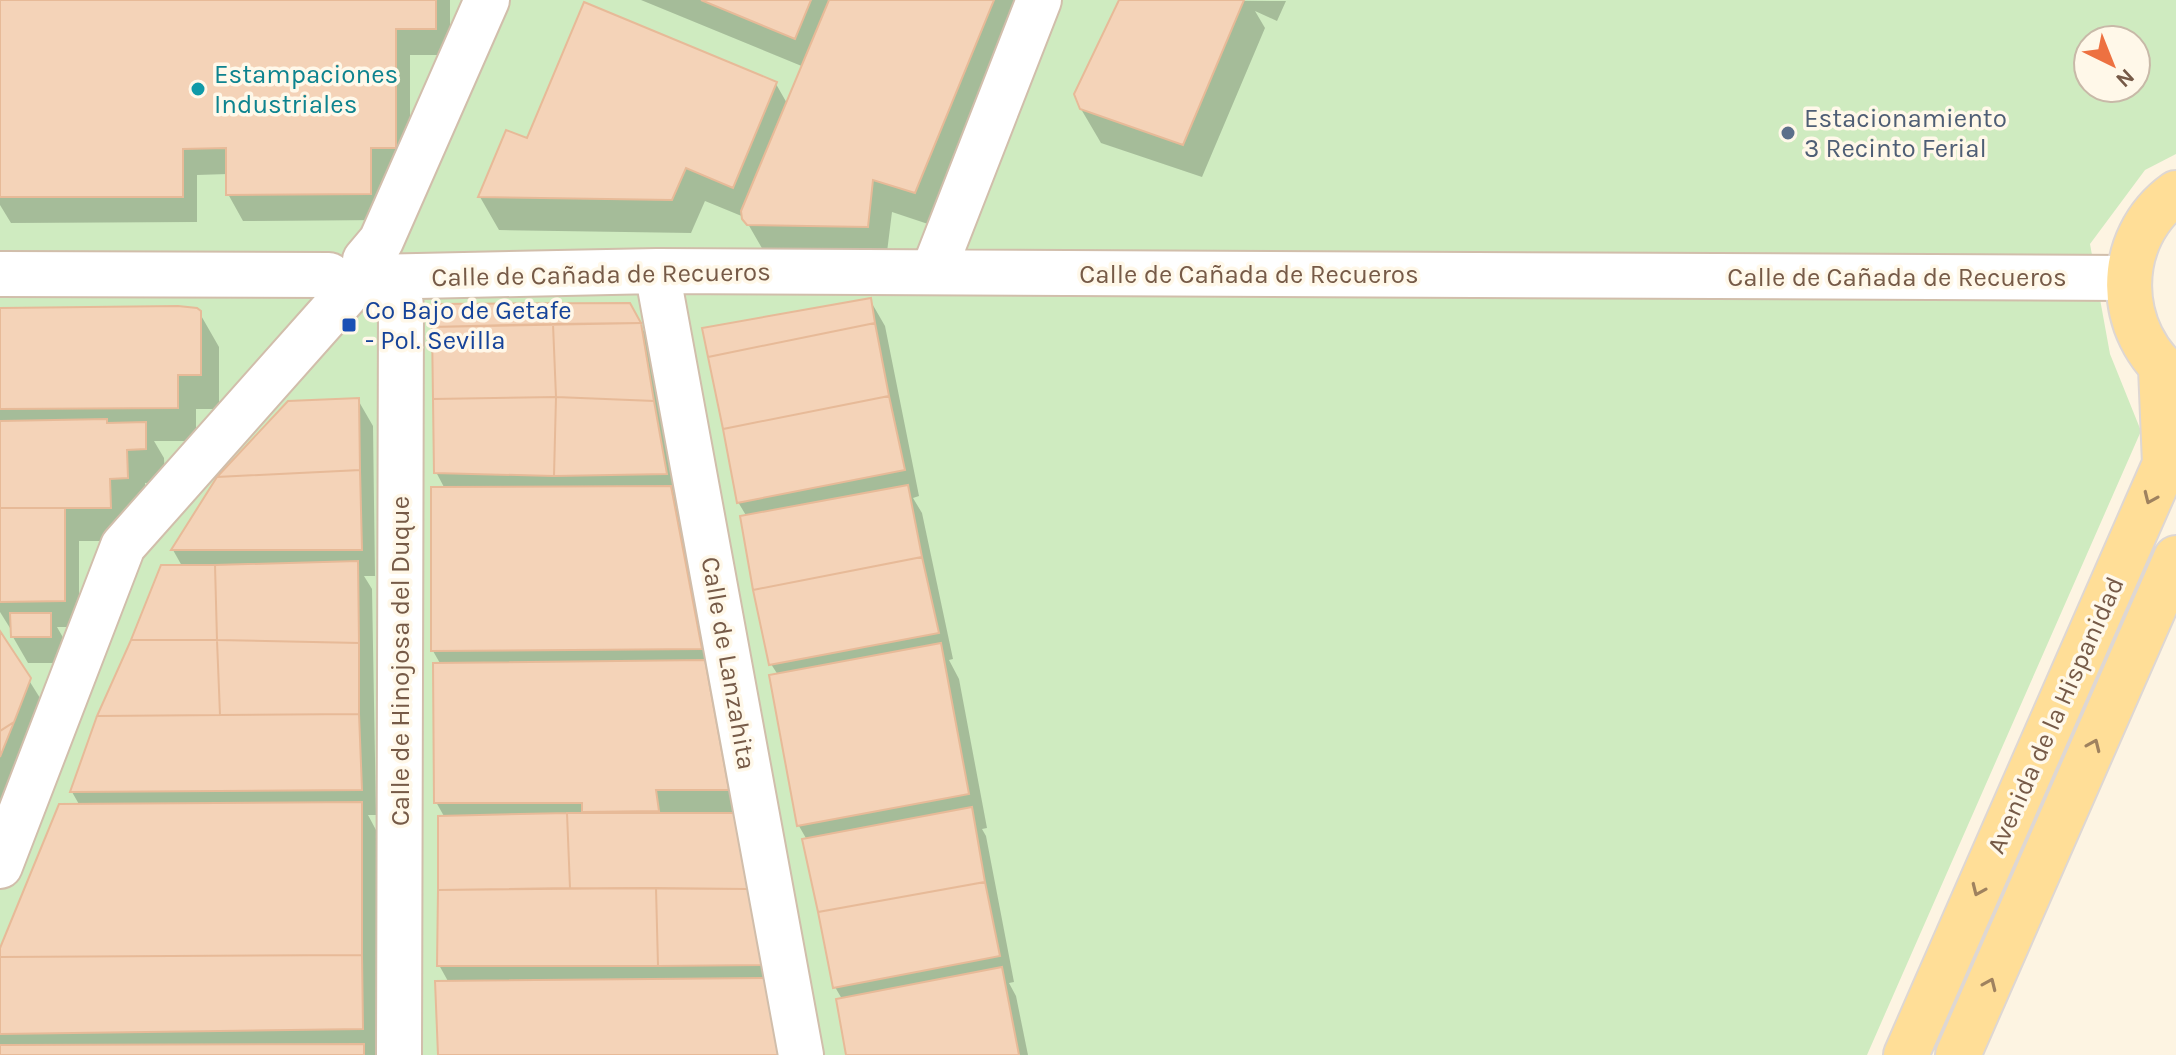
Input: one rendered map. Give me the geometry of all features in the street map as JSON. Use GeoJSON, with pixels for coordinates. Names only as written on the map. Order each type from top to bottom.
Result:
{"type":"FeatureCollection","features":[{"type":"Feature","properties":{"kind":"main road","name":"Avenida de la Hispanidad"},"geometry":{"type":"LineString","coordinates":[[1906,1055],[2165,464],[2168,373],[2137,331],[2127,278],[2142,231],[2176,193]]}},
{"type":"Feature","properties":{"kind":"main road","name":"Avenida de la Hispanidad"},"geometry":{"type":"LineString","coordinates":[[1958,1055],[2176,558]]}},
{"type":"Feature","properties":{"kind":"street"},"geometry":{"type":"LineString","coordinates":[[0,866],[123,546],[356,279],[381,241],[487,0]]}},
{"type":"Feature","properties":{"kind":"street"},"geometry":{"type":"LineString","coordinates":[[933,272],[1039,0]]}},
{"type":"Feature","properties":{"kind":"street","name":"Calle de Cañada de Recueros"},"geometry":{"type":"LineString","coordinates":[[0,274],[356,279],[657,271],[2127,278]]}},
{"type":"Feature","properties":{"kind":"street","name":"Calle de Lanzahita"},"geometry":{"type":"LineString","coordinates":[[657,271],[801,1055]]}},
{"type":"Feature","properties":{"kind":"street","name":"Calle de Hinojosa del Duque"},"geometry":{"type":"LineString","coordinates":[[356,279],[401,305],[399,1055]]}},
{"type":"Feature","properties":{"kind":"green space"},"geometry":{"type":"Polygon","coordinates":[[[0,0],[2176,0],[2176,154],[2145,170],[2090,244],[2110,354],[2141,431],[1867,1055],[0,1055],[0,0]]]}},
{"type":"Feature","properties":{"kind":"building","name":"Estampaciones Industriales"},"geometry":{"type":"Polygon","coordinates":[[[0,0],[436,0],[436,29],[396,29],[396,148],[371,148],[371,194],[226,195],[226,148],[183,149],[183,197],[0,197],[0,0]]]}},
{"type":"Feature","properties":{"kind":"building"},"geometry":{"type":"Polygon","coordinates":[[[701,0],[811,0],[795,39],[701,0]]]}},
{"type":"Feature","properties":{"kind":"building"},"geometry":{"type":"Polygon","coordinates":[[[829,0],[994,0],[915,193],[873,180],[868,227],[747,225],[741,211],[829,0]]]}},
{"type":"Feature","properties":{"kind":"building"},"geometry":{"type":"Polygon","coordinates":[[[1119,0],[1244,0],[1183,145],[1080,109],[1074,94],[1119,0]]]}},
{"type":"Feature","properties":{"kind":"building"},"geometry":{"type":"Polygon","coordinates":[[[584,2],[777,82],[733,188],[686,168],[672,200],[478,197],[506,130],[527,138],[584,2]]]}},
{"type":"Feature","properties":{"kind":"building"},"geometry":{"type":"Polygon","coordinates":[[[871,298],[875,323],[708,357],[702,328],[871,298]]]}},
{"type":"Feature","properties":{"kind":"building"},"geometry":{"type":"Polygon","coordinates":[[[630,303],[641,323],[432,327],[432,304],[630,303]]]}},
{"type":"Feature","properties":{"kind":"building"},"geometry":{"type":"Polygon","coordinates":[[[178,306],[201,311],[201,375],[178,375],[178,408],[0,409],[0,308],[178,306]]]}},
{"type":"Feature","properties":{"kind":"building"},"geometry":{"type":"Polygon","coordinates":[[[641,323],[654,401],[556,397],[553,324],[641,323]]]}},
{"type":"Feature","properties":{"kind":"building"},"geometry":{"type":"Polygon","coordinates":[[[875,323],[889,396],[723,429],[708,357],[875,323]]]}},
{"type":"Feature","properties":{"kind":"building"},"geometry":{"type":"Polygon","coordinates":[[[553,324],[556,397],[433,399],[432,327],[553,324]]]}},
{"type":"Feature","properties":{"kind":"building"},"geometry":{"type":"Polygon","coordinates":[[[889,396],[905,470],[737,503],[723,429],[889,396]]]}},
{"type":"Feature","properties":{"kind":"building"},"geometry":{"type":"Polygon","coordinates":[[[556,397],[654,401],[667,474],[554,476],[556,397]]]}},
{"type":"Feature","properties":{"kind":"building"},"geometry":{"type":"Polygon","coordinates":[[[556,397],[554,476],[434,473],[433,399],[556,397]]]}},
{"type":"Feature","properties":{"kind":"building"},"geometry":{"type":"Polygon","coordinates":[[[359,398],[360,470],[217,477],[288,401],[359,398]]]}},
{"type":"Feature","properties":{"kind":"building"},"geometry":{"type":"Polygon","coordinates":[[[107,419],[107,423],[146,422],[146,449],[127,450],[128,478],[110,479],[111,508],[0,508],[0,421],[107,419]]]}},
{"type":"Feature","properties":{"kind":"building"},"geometry":{"type":"Polygon","coordinates":[[[360,470],[362,550],[171,550],[217,477],[360,470]]]}},
{"type":"Feature","properties":{"kind":"building"},"geometry":{"type":"Polygon","coordinates":[[[908,485],[922,557],[753,590],[740,516],[908,485]]]}},
{"type":"Feature","properties":{"kind":"building"},"geometry":{"type":"Polygon","coordinates":[[[671,486],[702,649],[431,651],[431,487],[671,486]]]}},
{"type":"Feature","properties":{"kind":"building"},"geometry":{"type":"Polygon","coordinates":[[[0,508],[65,508],[65,601],[0,602],[0,508]]]}},
{"type":"Feature","properties":{"kind":"building"},"geometry":{"type":"Polygon","coordinates":[[[922,557],[939,633],[769,665],[753,590],[922,557]]]}},
{"type":"Feature","properties":{"kind":"building"},"geometry":{"type":"Polygon","coordinates":[[[358,561],[359,643],[217,640],[215,565],[358,561]]]}},
{"type":"Feature","properties":{"kind":"building"},"geometry":{"type":"Polygon","coordinates":[[[161,565],[215,565],[217,640],[131,640],[161,565]]]}},
{"type":"Feature","properties":{"kind":"building"},"geometry":{"type":"Polygon","coordinates":[[[10,613],[51,613],[51,637],[11,637],[10,613]]]}},
{"type":"Feature","properties":{"kind":"building"},"geometry":{"type":"Polygon","coordinates":[[[0,631],[31,678],[14,722],[0,731],[0,631]]]}},
{"type":"Feature","properties":{"kind":"building"},"geometry":{"type":"Polygon","coordinates":[[[131,640],[217,640],[220,715],[97,716],[131,640]]]}},
{"type":"Feature","properties":{"kind":"building"},"geometry":{"type":"Polygon","coordinates":[[[217,640],[359,643],[359,714],[220,715],[217,640]]]}},
{"type":"Feature","properties":{"kind":"building"},"geometry":{"type":"Polygon","coordinates":[[[941,643],[969,794],[797,826],[769,675],[941,643]]]}},
{"type":"Feature","properties":{"kind":"building"},"geometry":{"type":"Polygon","coordinates":[[[705,660],[729,790],[656,790],[659,811],[582,812],[582,803],[434,803],[433,663],[705,660]]]}},
{"type":"Feature","properties":{"kind":"building"},"geometry":{"type":"Polygon","coordinates":[[[359,714],[362,790],[70,792],[97,716],[359,714]]]}},
{"type":"Feature","properties":{"kind":"building"},"geometry":{"type":"Polygon","coordinates":[[[14,722],[0,757],[0,731],[14,722]]]}},
{"type":"Feature","properties":{"kind":"building"},"geometry":{"type":"Polygon","coordinates":[[[362,802],[362,955],[0,957],[0,948],[59,804],[362,802]]]}},
{"type":"Feature","properties":{"kind":"building"},"geometry":{"type":"Polygon","coordinates":[[[972,807],[985,882],[818,912],[802,839],[972,807]]]}},
{"type":"Feature","properties":{"kind":"building"},"geometry":{"type":"Polygon","coordinates":[[[567,813],[734,813],[748,889],[570,888],[567,813]]]}},
{"type":"Feature","properties":{"kind":"building"},"geometry":{"type":"Polygon","coordinates":[[[567,813],[570,888],[438,890],[438,816],[567,813]]]}},
{"type":"Feature","properties":{"kind":"building"},"geometry":{"type":"Polygon","coordinates":[[[985,882],[1000,956],[833,988],[818,912],[985,882]]]}},
{"type":"Feature","properties":{"kind":"building"},"geometry":{"type":"Polygon","coordinates":[[[656,888],[748,889],[764,965],[658,966],[656,888]]]}},
{"type":"Feature","properties":{"kind":"building"},"geometry":{"type":"Polygon","coordinates":[[[656,888],[658,966],[437,966],[438,890],[656,888]]]}},
{"type":"Feature","properties":{"kind":"building"},"geometry":{"type":"Polygon","coordinates":[[[362,955],[363,1029],[0,1034],[0,957],[362,955]]]}},
{"type":"Feature","properties":{"kind":"building"},"geometry":{"type":"Polygon","coordinates":[[[1002,967],[1019,1055],[846,1055],[836,999],[1002,967]]]}},
{"type":"Feature","properties":{"kind":"building"},"geometry":{"type":"Polygon","coordinates":[[[766,978],[779,1055],[438,1055],[435,981],[766,978]]]}},
{"type":"Feature","properties":{"kind":"building"},"geometry":{"type":"Polygon","coordinates":[[[364,1044],[364,1055],[0,1055],[0,1045],[364,1044]]]}},
{"type":"Feature","properties":{"kind":"place","name":"Estampaciones Industriales"},"geometry":{"type":"Point","coordinates":[198,89]}},
{"type":"Feature","properties":{"kind":"place","name":"Estacionamiento 3 Recinto Ferial"},"geometry":{"type":"Point","coordinates":[1788,133]}},
{"type":"Feature","properties":{"kind":"place","name":"Cº Bajo de Getafe - Pol. Sevilla"},"geometry":{"type":"Point","coordinates":[349,325]}}]}
